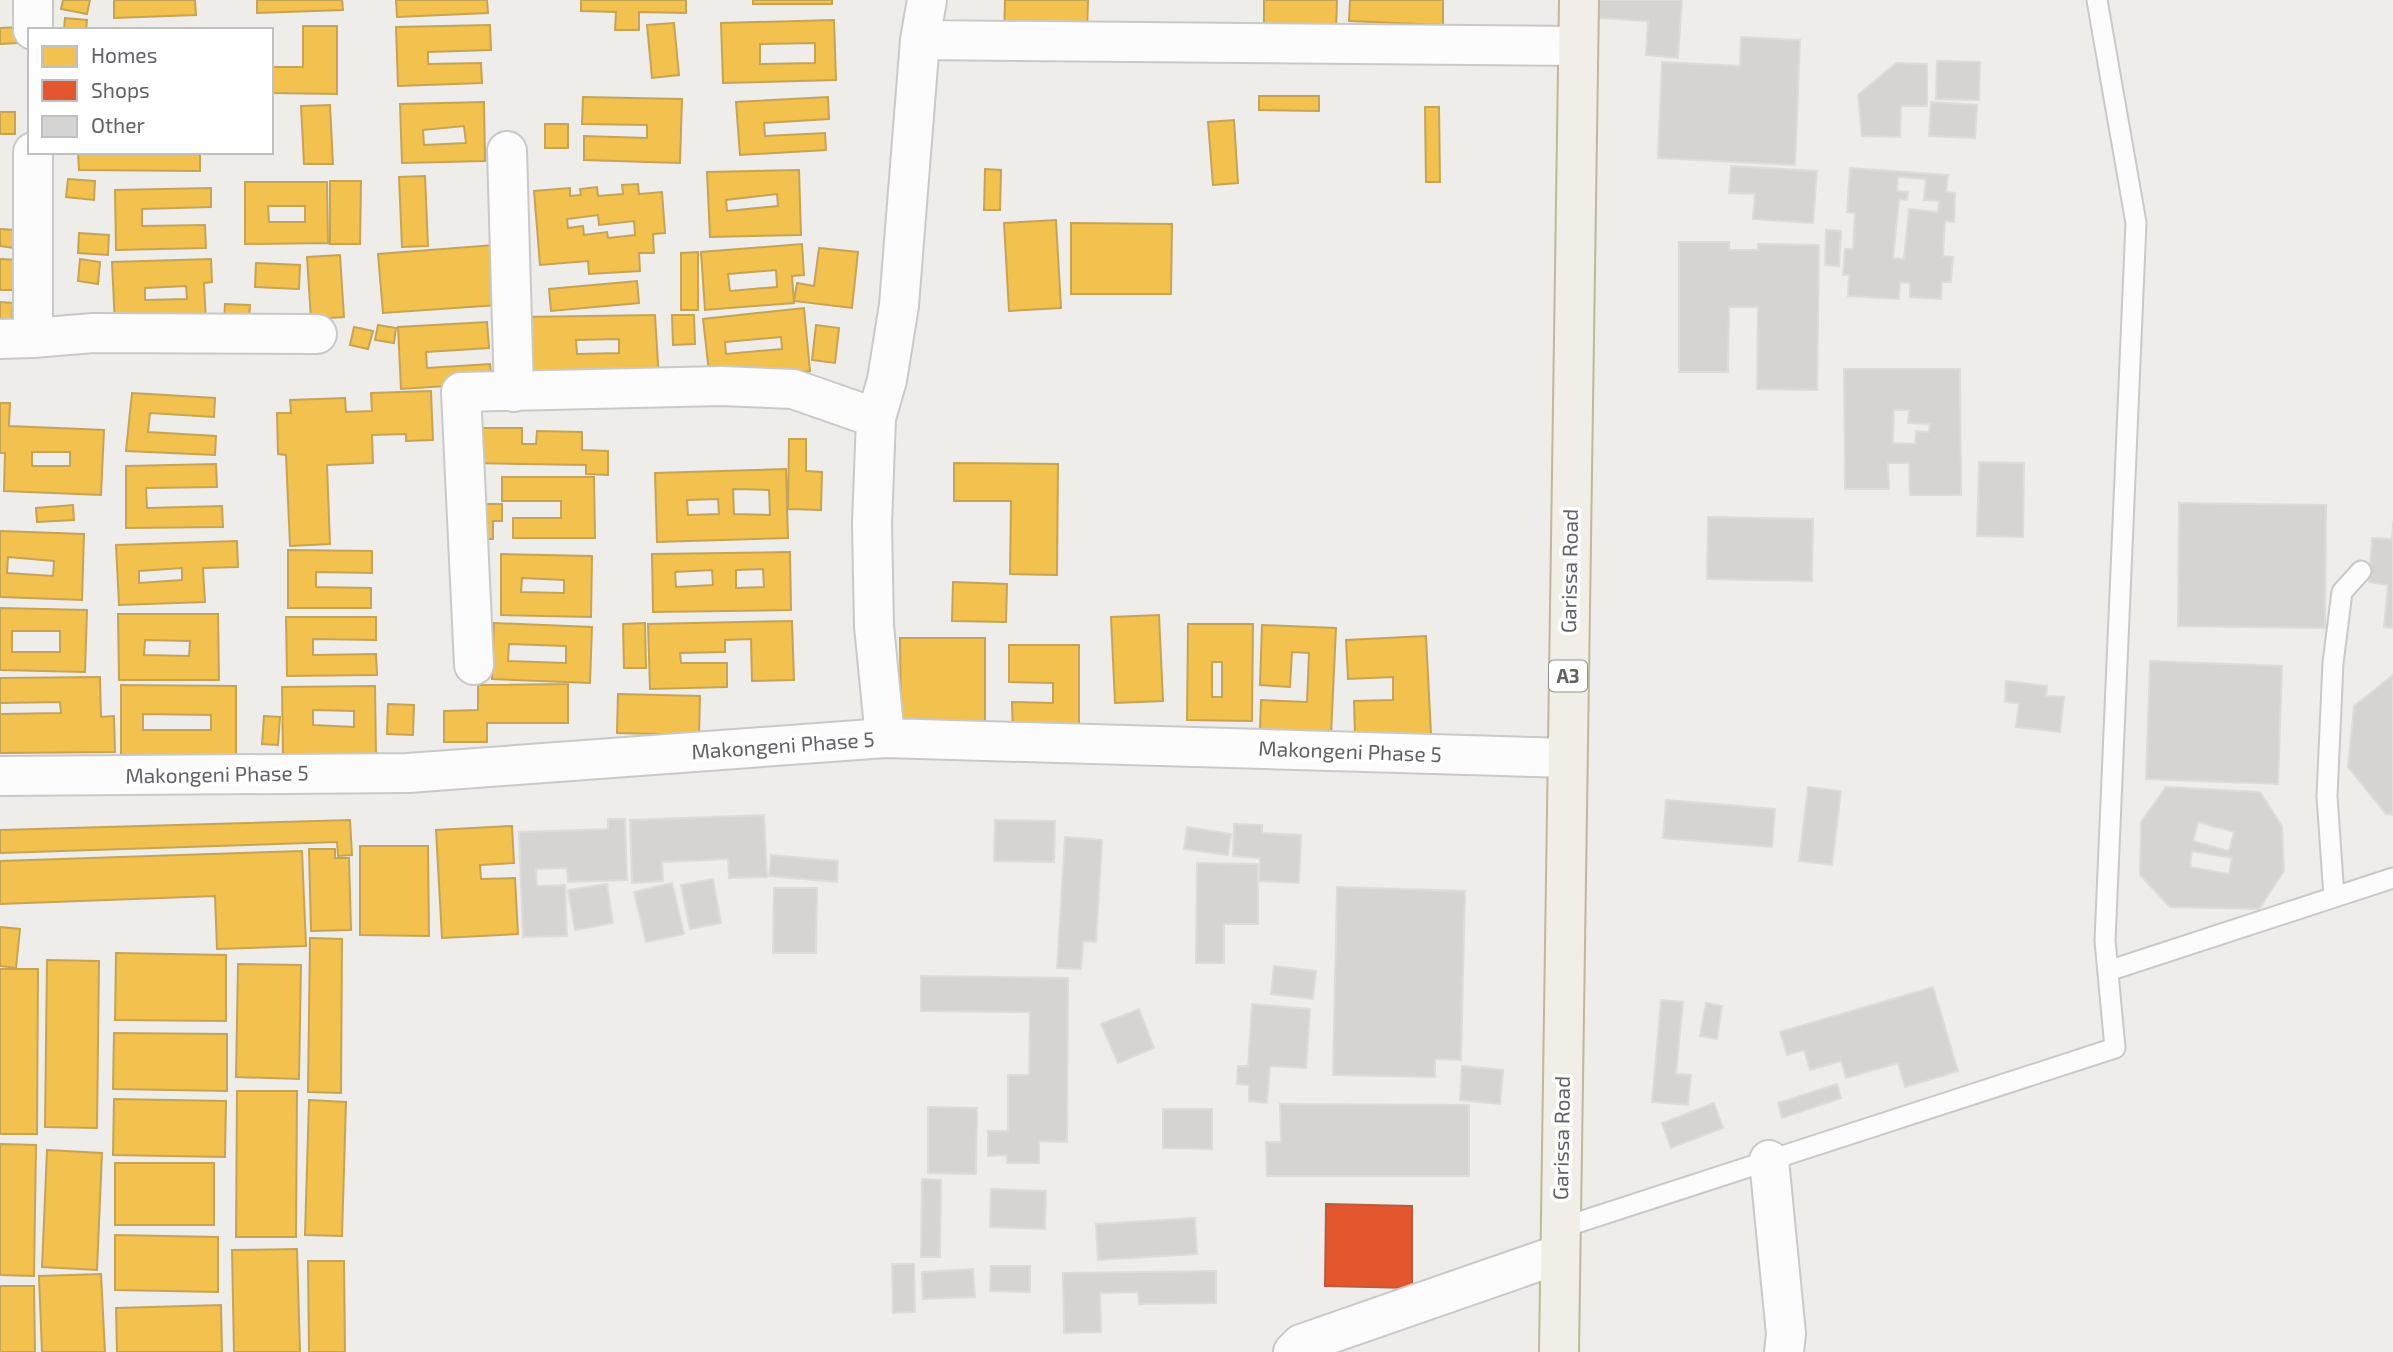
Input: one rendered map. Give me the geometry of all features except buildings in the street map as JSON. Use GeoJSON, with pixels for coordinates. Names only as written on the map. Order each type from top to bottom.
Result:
{"type":"FeatureCollection","features":[{"type":"Feature","properties":{"kind":"highway","name":"Garissa Road"},"geometry":{"type":"LineString","coordinates":[[1559,1352],[1579,0]]}},
{"type":"Feature","properties":{"kind":"street"},"geometry":{"type":"LineString","coordinates":[[33,0],[33,28]]}},
{"type":"Feature","properties":{"kind":"street"},"geometry":{"type":"LineString","coordinates":[[885,738],[874,600],[872,524],[876,418],[894,344],[920,40],[927,0]]}},
{"type":"Feature","properties":{"kind":"street"},"geometry":{"type":"LineString","coordinates":[[920,40],[1578,46]]}},
{"type":"Feature","properties":{"kind":"street"},"geometry":{"type":"LineString","coordinates":[[507,151],[514,391]]}},
{"type":"Feature","properties":{"kind":"street"},"geometry":{"type":"LineString","coordinates":[[33,154],[17,338],[93,333],[317,334]]}},
{"type":"Feature","properties":{"kind":"street"},"geometry":{"type":"LineString","coordinates":[[474,665],[461,393],[721,386],[793,389],[876,418]]}},
{"type":"Feature","properties":{"kind":"street","name":"Makongeni Phase 5"},"geometry":{"type":"LineString","coordinates":[[0,776],[408,773],[885,738],[1567,758]]}},
{"type":"Feature","properties":{"kind":"street"},"geometry":{"type":"LineString","coordinates":[[1769,1160],[1786,1334],[1784,1352]]}},
{"type":"Feature","properties":{"kind":"street"},"geometry":{"type":"LineString","coordinates":[[1293,1352],[1301,1344],[1561,1241]]}},
{"type":"Feature","properties":{"kind":"lane"},"geometry":{"type":"LineString","coordinates":[[1561,1241],[1769,1160],[2115,1048],[2105,941],[2136,223],[2097,0]]}},
{"type":"Feature","properties":{"kind":"lane"},"geometry":{"type":"LineString","coordinates":[[2334,897],[2327,796],[2333,663],[2342,592],[2361,571]]}},
{"type":"Feature","properties":{"kind":"lane"},"geometry":{"type":"LineString","coordinates":[[2108,971],[2393,878]]}}]}
